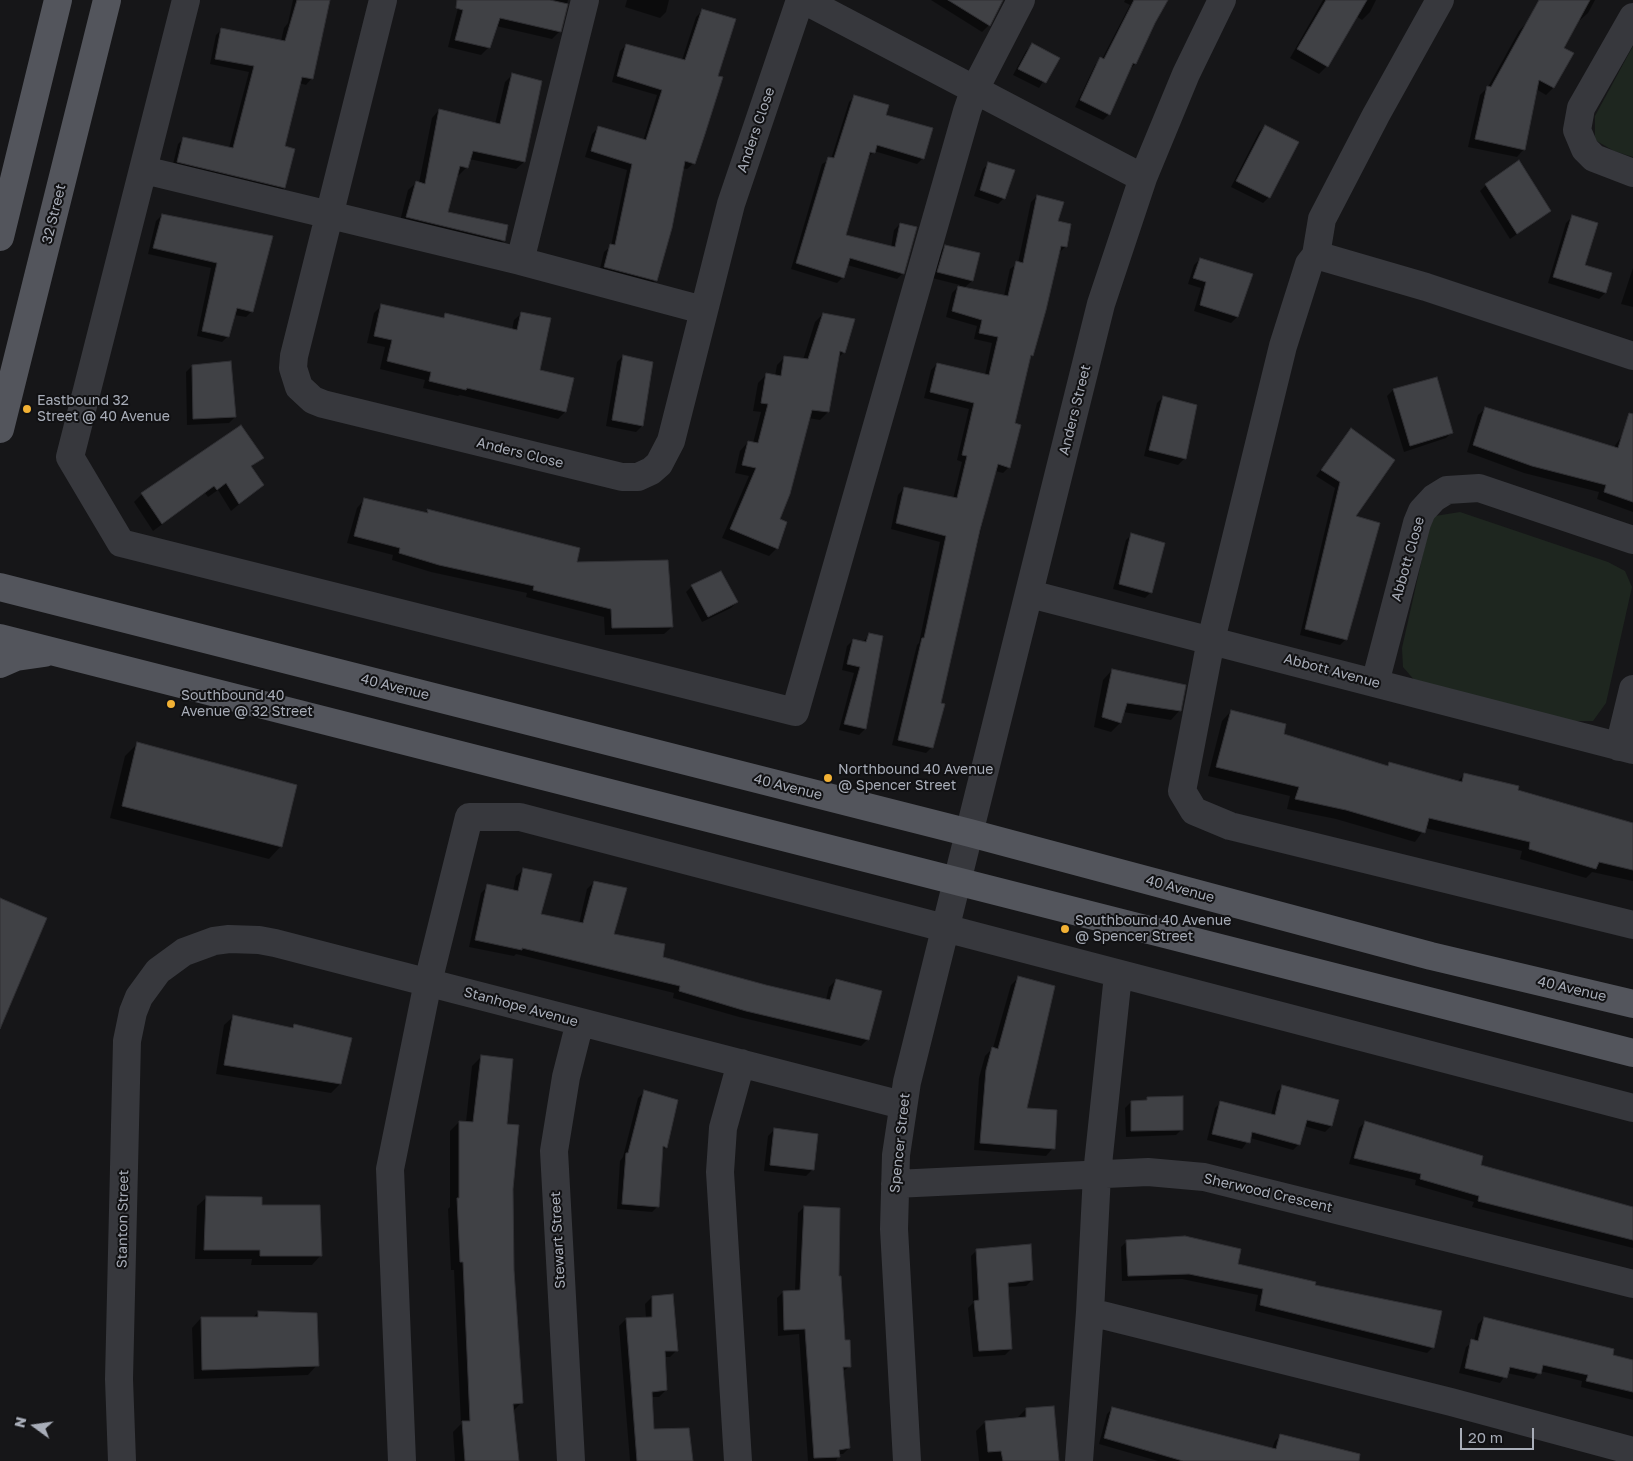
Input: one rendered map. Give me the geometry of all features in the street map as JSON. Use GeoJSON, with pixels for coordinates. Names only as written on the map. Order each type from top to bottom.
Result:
{"type":"FeatureCollection","features":[{"type":"Feature","properties":{"kind":"main road"},"geometry":{"type":"LineString","coordinates":[[0,237],[58,0]]}},
{"type":"Feature","properties":{"kind":"main road","name":"32 Street"},"geometry":{"type":"LineString","coordinates":[[0,428],[107,0]]}},
{"type":"Feature","properties":{"kind":"main road","name":"40 Avenue"},"geometry":{"type":"LineString","coordinates":[[0,587],[970,833],[1430,956],[1633,1004]]}},
{"type":"Feature","properties":{"kind":"main road"},"geometry":{"type":"LineString","coordinates":[[0,638],[1633,1053]]}},
{"type":"Feature","properties":{"kind":"main road"},"geometry":{"type":"LineString","coordinates":[[0,664],[25,655],[58,653]]}},
{"type":"Feature","properties":{"kind":"street"},"geometry":{"type":"LineString","coordinates":[[186,0],[70,457],[121,543],[794,712],[974,91],[1021,0]]}},
{"type":"Feature","properties":{"kind":"street","name":"Anders Close"},"geometry":{"type":"LineString","coordinates":[[383,0],[294,356],[293,368],[299,387],[313,400],[323,404],[609,475],[638,477],[651,471],[659,464],[671,441],[731,204],[800,0]]}},
{"type":"Feature","properties":{"kind":"street"},"geometry":{"type":"LineString","coordinates":[[520,261],[585,0]]}},
{"type":"Feature","properties":{"kind":"street"},"geometry":{"type":"LineString","coordinates":[[804,0],[974,91],[1143,178]]}},
{"type":"Feature","properties":{"kind":"street","name":"Anders Street"},"geometry":{"type":"LineString","coordinates":[[970,833],[1101,304],[1119,245],[1143,178],[1186,74],[1222,0]]}},
{"type":"Feature","properties":{"kind":"street"},"geometry":{"type":"LineString","coordinates":[[1440,0],[1376,115],[1322,219],[1316,255],[1309,264],[1283,346],[1211,640],[1182,791],[1194,811],[1230,826],[1633,925]]}},
{"type":"Feature","properties":{"kind":"street"},"geometry":{"type":"LineString","coordinates":[[1633,17],[1581,108],[1577,130],[1585,149],[1594,158],[1633,173]]}},
{"type":"Feature","properties":{"kind":"street"},"geometry":{"type":"LineString","coordinates":[[144,170],[520,261],[703,310]]}},
{"type":"Feature","properties":{"kind":"street"},"geometry":{"type":"LineString","coordinates":[[1316,255],[1426,286],[1633,356]]}},
{"type":"Feature","properties":{"kind":"street","name":"Abbott Close"},"geometry":{"type":"LineString","coordinates":[[1375,683],[1417,523],[1428,504],[1447,490],[1479,488],[1633,540]]}},
{"type":"Feature","properties":{"kind":"street","name":"Abbott Avenue"},"geometry":{"type":"LineString","coordinates":[[1030,594],[1626,748]]}},
{"type":"Feature","properties":{"kind":"street"},"geometry":{"type":"LineString","coordinates":[[1626,748],[1633,689]]}},
{"type":"Feature","properties":{"kind":"street"},"geometry":{"type":"LineString","coordinates":[[402,1461],[390,1170],[428,982],[469,817],[520,817],[1633,1108]]}},
{"type":"Feature","properties":{"kind":"street","name":"Spencer Street"},"geometry":{"type":"LineString","coordinates":[[907,1461],[894,1229],[894,1184],[902,1104],[970,833]]}},
{"type":"Feature","properties":{"kind":"street","name":"Stanhope Avenue"},"geometry":{"type":"LineString","coordinates":[[149,982],[170,961],[184,952],[214,941],[244,939],[276,943],[902,1104]]}},
{"type":"Feature","properties":{"kind":"street"},"geometry":{"type":"LineString","coordinates":[[1079,1461],[1090,1312],[1097,1174],[1118,974]]}},
{"type":"Feature","properties":{"kind":"street","name":"Stanton Street"},"geometry":{"type":"LineString","coordinates":[[122,1461],[118,1379],[127,1041],[133,1012],[149,982]]}},
{"type":"Feature","properties":{"kind":"street","name":"Stewart Street"},"geometry":{"type":"LineString","coordinates":[[571,1461],[554,1151],[564,1084],[580,1022]]}},
{"type":"Feature","properties":{"kind":"street"},"geometry":{"type":"LineString","coordinates":[[738,1461],[720,1172],[723,1128],[741,1063]]}},
{"type":"Feature","properties":{"kind":"street","name":"Sherwood Crescent"},"geometry":{"type":"LineString","coordinates":[[894,1184],[1097,1174],[1176,1174],[1229,1182],[1633,1284]]}},
{"type":"Feature","properties":{"kind":"street"},"geometry":{"type":"LineString","coordinates":[[1090,1312],[1451,1402],[1633,1451]]}},
{"type":"Feature","properties":{"kind":"shaded area"},"geometry":{"type":"Polygon","coordinates":[[[1633,46],[1633,157],[1614,151],[1595,140],[1595,116],[1633,46]]]}},
{"type":"Feature","properties":{"kind":"shaded area"},"geometry":{"type":"Polygon","coordinates":[[[1460,512],[1608,562],[1625,571],[1632,587],[1606,703],[1593,721],[1573,721],[1416,682],[1403,667],[1402,648],[1428,532],[1435,516],[1460,512]]]}},
{"type":"Feature","properties":{"kind":"building"},"geometry":{"type":"Polygon","coordinates":[[[297,0],[330,0],[313,79],[302,77],[285,146],[295,149],[285,188],[177,162],[183,137],[233,148],[254,66],[215,59],[221,28],[285,41],[297,0]]]}},
{"type":"Feature","properties":{"kind":"building"},"geometry":{"type":"Polygon","coordinates":[[[457,0],[550,0],[568,4],[561,32],[500,18],[490,48],[455,40],[463,10],[456,8],[457,0]]]}},
{"type":"Feature","properties":{"kind":"building"},"geometry":{"type":"Polygon","coordinates":[[[948,0],[1003,0],[990,26],[948,0]]]}},
{"type":"Feature","properties":{"kind":"building"},"geometry":{"type":"Polygon","coordinates":[[[1134,0],[1168,0],[1136,64],[1133,63],[1110,115],[1080,100],[1100,57],[1104,59],[1134,0]]]}},
{"type":"Feature","properties":{"kind":"building"},"geometry":{"type":"Polygon","coordinates":[[[1326,0],[1367,0],[1328,67],[1297,49],[1326,0]]]}},
{"type":"Feature","properties":{"kind":"building"},"geometry":{"type":"Polygon","coordinates":[[[1539,0],[1590,0],[1564,48],[1574,53],[1554,88],[1539,80],[1525,150],[1475,139],[1487,86],[1491,87],[1539,0]]]}},
{"type":"Feature","properties":{"kind":"building"},"geometry":{"type":"Polygon","coordinates":[[[702,9],[736,19],[718,76],[723,77],[695,164],[685,161],[672,228],[657,281],[604,267],[610,244],[615,245],[632,164],[591,151],[598,126],[646,140],[662,90],[617,76],[626,44],[685,60],[702,9]]]}},
{"type":"Feature","properties":{"kind":"building"},"geometry":{"type":"Polygon","coordinates":[[[1032,43],[1060,58],[1046,83],[1018,69],[1032,43]]]}},
{"type":"Feature","properties":{"kind":"building"},"geometry":{"type":"Polygon","coordinates":[[[512,73],[542,81],[525,162],[473,151],[468,168],[460,166],[448,212],[508,225],[505,241],[406,217],[416,181],[425,184],[439,109],[500,124],[512,73]]]}},
{"type":"Feature","properties":{"kind":"building"},"geometry":{"type":"Polygon","coordinates":[[[854,95],[889,105],[886,115],[933,128],[924,159],[877,145],[875,153],[870,152],[846,235],[895,247],[900,223],[917,227],[904,274],[850,258],[844,278],[796,263],[828,157],[834,158],[854,95]]]}},
{"type":"Feature","properties":{"kind":"building"},"geometry":{"type":"Polygon","coordinates":[[[1265,125],[1299,142],[1270,198],[1236,181],[1265,125]]]}},
{"type":"Feature","properties":{"kind":"building"},"geometry":{"type":"Polygon","coordinates":[[[1519,160],[1551,211],[1517,234],[1485,184],[1519,160]]]}},
{"type":"Feature","properties":{"kind":"building"},"geometry":{"type":"Polygon","coordinates":[[[988,162],[1015,170],[1005,199],[980,190],[988,162]]]}},
{"type":"Feature","properties":{"kind":"building"},"geometry":{"type":"Polygon","coordinates":[[[1037,195],[1064,202],[1058,221],[1071,224],[1067,247],[1061,246],[1046,310],[1033,356],[1031,355],[1015,423],[1021,425],[1010,468],[998,464],[980,530],[941,703],[945,704],[933,748],[898,740],[922,638],[924,638],[946,536],[896,523],[904,487],[957,498],[967,456],[962,455],[974,403],[930,392],[937,363],[989,375],[998,337],[979,333],[982,320],[952,311],[958,286],[1008,296],[1016,261],[1023,263],[1037,195]]]}},
{"type":"Feature","properties":{"kind":"building"},"geometry":{"type":"Polygon","coordinates":[[[162,214],[273,236],[253,312],[237,308],[229,337],[202,331],[217,263],[153,248],[162,214]]]}},
{"type":"Feature","properties":{"kind":"building"},"geometry":{"type":"Polygon","coordinates":[[[1572,215],[1598,223],[1585,265],[1612,273],[1606,293],[1553,277],[1572,215]]]}},
{"type":"Feature","properties":{"kind":"building"},"geometry":{"type":"Polygon","coordinates":[[[945,245],[980,253],[973,281],[937,272],[945,245]]]}},
{"type":"Feature","properties":{"kind":"building"},"geometry":{"type":"Polygon","coordinates":[[[1200,258],[1253,274],[1238,317],[1200,305],[1206,282],[1193,278],[1200,258]]]}},
{"type":"Feature","properties":{"kind":"building"},"geometry":{"type":"Polygon","coordinates":[[[381,304],[444,318],[445,313],[517,330],[521,312],[551,318],[540,370],[574,378],[566,412],[467,388],[466,390],[429,381],[431,372],[387,361],[392,340],[374,336],[381,304]]]}},
{"type":"Feature","properties":{"kind":"building"},"geometry":{"type":"Polygon","coordinates":[[[823,313],[855,319],[845,353],[840,351],[829,412],[812,410],[790,494],[780,519],[787,522],[778,549],[730,529],[756,468],[742,465],[748,441],[758,443],[768,404],[761,403],[766,373],[781,376],[784,356],[808,359],[823,313]]]}},
{"type":"Feature","properties":{"kind":"building"},"geometry":{"type":"Polygon","coordinates":[[[623,355],[653,362],[643,426],[612,420],[623,355]]]}},
{"type":"Feature","properties":{"kind":"building"},"geometry":{"type":"Polygon","coordinates":[[[231,361],[236,417],[193,419],[192,365],[231,361]]]}},
{"type":"Feature","properties":{"kind":"building"},"geometry":{"type":"Polygon","coordinates":[[[1437,377],[1453,433],[1410,446],[1393,389],[1437,377]]]}},
{"type":"Feature","properties":{"kind":"building"},"geometry":{"type":"Polygon","coordinates":[[[1163,396],[1197,405],[1186,459],[1149,450],[1163,396]]]}},
{"type":"Feature","properties":{"kind":"building"},"geometry":{"type":"Polygon","coordinates":[[[1485,407],[1618,448],[1629,413],[1633,414],[1633,502],[1604,492],[1606,485],[1532,466],[1473,445],[1485,407]]]}},
{"type":"Feature","properties":{"kind":"building"},"geometry":{"type":"Polygon","coordinates":[[[241,425],[264,458],[251,466],[264,485],[239,504],[226,483],[217,490],[214,486],[162,524],[141,493],[241,425]]]}},
{"type":"Feature","properties":{"kind":"building"},"geometry":{"type":"Polygon","coordinates":[[[1351,428],[1395,460],[1356,516],[1380,523],[1347,640],[1305,629],[1340,482],[1321,470],[1351,428]]]}},
{"type":"Feature","properties":{"kind":"building"},"geometry":{"type":"Polygon","coordinates":[[[364,498],[428,513],[427,509],[580,548],[577,562],[668,560],[673,627],[612,628],[611,609],[533,590],[534,586],[439,565],[399,553],[400,548],[354,536],[364,498]]]}},
{"type":"Feature","properties":{"kind":"building"},"geometry":{"type":"Polygon","coordinates":[[[1131,533],[1165,543],[1152,593],[1119,584],[1131,533]]]}},
{"type":"Feature","properties":{"kind":"building"},"geometry":{"type":"Polygon","coordinates":[[[721,571],[738,602],[708,617],[691,585],[721,571]]]}},
{"type":"Feature","properties":{"kind":"building"},"geometry":{"type":"Polygon","coordinates":[[[869,633],[883,636],[866,729],[844,724],[860,667],[847,664],[853,639],[866,642],[869,633]]]}},
{"type":"Feature","properties":{"kind":"building"},"geometry":{"type":"Polygon","coordinates":[[[1112,669],[1186,685],[1181,711],[1127,703],[1121,723],[1102,717],[1112,669]]]}},
{"type":"Feature","properties":{"kind":"building"},"geometry":{"type":"Polygon","coordinates":[[[1231,710],[1286,724],[1284,734],[1388,766],[1389,762],[1462,782],[1464,773],[1519,786],[1518,790],[1633,823],[1633,870],[1599,862],[1596,869],[1529,849],[1530,842],[1429,818],[1425,833],[1346,810],[1295,799],[1299,787],[1216,767],[1231,710]]]}},
{"type":"Feature","properties":{"kind":"building"},"geometry":{"type":"Polygon","coordinates":[[[137,742],[297,785],[282,847],[122,806],[137,742]]]}},
{"type":"Feature","properties":{"kind":"building"},"geometry":{"type":"Polygon","coordinates":[[[523,868],[552,874],[541,914],[583,923],[594,881],[627,888],[614,934],[665,944],[663,957],[830,1000],[836,979],[882,991],[869,1040],[746,1011],[679,991],[680,986],[522,948],[522,950],[475,940],[487,884],[518,891],[523,868]]]}},
{"type":"Feature","properties":{"kind":"building"},"geometry":{"type":"Polygon","coordinates":[[[0,898],[47,918],[0,1029],[0,898]]]}},
{"type":"Feature","properties":{"kind":"building"},"geometry":{"type":"Polygon","coordinates":[[[1018,976],[1055,986],[1027,1108],[1057,1110],[1055,1149],[980,1143],[986,1070],[992,1047],[998,1049],[1018,976]]]}},
{"type":"Feature","properties":{"kind":"building"},"geometry":{"type":"Polygon","coordinates":[[[233,1015],[293,1028],[294,1024],[352,1038],[341,1084],[224,1065],[233,1015]]]}},
{"type":"Feature","properties":{"kind":"building"},"geometry":{"type":"Polygon","coordinates":[[[481,1055],[513,1059],[507,1124],[519,1125],[513,1189],[514,1270],[523,1403],[513,1404],[519,1461],[465,1461],[462,1421],[470,1421],[463,1262],[460,1262],[457,1198],[459,1198],[459,1121],[473,1122],[481,1055]]]}},
{"type":"Feature","properties":{"kind":"building"},"geometry":{"type":"Polygon","coordinates":[[[1282,1085],[1339,1100],[1332,1126],[1307,1120],[1300,1145],[1252,1132],[1250,1143],[1212,1134],[1220,1101],[1275,1115],[1282,1085]]]}},
{"type":"Feature","properties":{"kind":"building"},"geometry":{"type":"Polygon","coordinates":[[[644,1090],[678,1100],[667,1148],[663,1146],[659,1207],[622,1204],[626,1153],[628,1153],[644,1090]]]}},
{"type":"Feature","properties":{"kind":"building"},"geometry":{"type":"Polygon","coordinates":[[[1183,1096],[1183,1130],[1131,1131],[1131,1101],[1147,1100],[1147,1097],[1183,1096]]]}},
{"type":"Feature","properties":{"kind":"building"},"geometry":{"type":"Polygon","coordinates":[[[1365,1121],[1483,1156],[1481,1165],[1633,1207],[1633,1240],[1478,1201],[1479,1196],[1420,1179],[1421,1174],[1354,1158],[1365,1121]]]}},
{"type":"Feature","properties":{"kind":"building"},"geometry":{"type":"Polygon","coordinates":[[[774,1128],[818,1134],[814,1170],[770,1165],[774,1128]]]}},
{"type":"Feature","properties":{"kind":"building"},"geometry":{"type":"Polygon","coordinates":[[[206,1196],[262,1197],[262,1205],[320,1205],[322,1256],[260,1256],[260,1250],[204,1250],[206,1196]]]}},
{"type":"Feature","properties":{"kind":"building"},"geometry":{"type":"Polygon","coordinates":[[[804,1206],[840,1208],[839,1276],[841,1276],[845,1340],[850,1340],[851,1367],[843,1367],[850,1448],[839,1450],[840,1457],[814,1458],[805,1329],[784,1330],[783,1291],[800,1290],[804,1206]]]}},
{"type":"Feature","properties":{"kind":"building"},"geometry":{"type":"Polygon","coordinates":[[[1185,1236],[1241,1249],[1238,1264],[1316,1282],[1315,1285],[1442,1311],[1434,1348],[1260,1305],[1263,1289],[1189,1274],[1128,1276],[1126,1240],[1185,1236]]]}},
{"type":"Feature","properties":{"kind":"building"},"geometry":{"type":"Polygon","coordinates":[[[1031,1244],[1033,1280],[1008,1283],[1012,1349],[979,1351],[974,1301],[979,1300],[976,1249],[1031,1244]]]}},
{"type":"Feature","properties":{"kind":"building"},"geometry":{"type":"Polygon","coordinates":[[[673,1294],[678,1351],[665,1351],[667,1390],[652,1392],[654,1429],[689,1428],[693,1461],[637,1461],[626,1318],[652,1317],[652,1296],[673,1294]]]}},
{"type":"Feature","properties":{"kind":"building"},"geometry":{"type":"Polygon","coordinates":[[[258,1311],[317,1313],[319,1366],[202,1370],[201,1317],[258,1317],[258,1311]]]}},
{"type":"Feature","properties":{"kind":"building"},"geometry":{"type":"Polygon","coordinates":[[[1484,1317],[1614,1349],[1613,1355],[1633,1360],[1633,1392],[1586,1381],[1588,1375],[1543,1365],[1541,1374],[1510,1367],[1507,1378],[1465,1368],[1471,1339],[1478,1341],[1484,1317]]]}},
{"type":"Feature","properties":{"kind":"building"},"geometry":{"type":"Polygon","coordinates":[[[1054,1406],[1059,1461],[1003,1461],[1001,1451],[988,1452],[985,1421],[1026,1417],[1026,1408],[1054,1406]]]}},
{"type":"Feature","properties":{"kind":"building"},"geometry":{"type":"Polygon","coordinates":[[[1112,1407],[1276,1449],[1280,1434],[1360,1454],[1359,1461],[1183,1461],[1104,1438],[1112,1407]]]}},
{"type":"Feature","properties":{"kind":"place","name":"Eastbound 32 Street @ 40 Avenue"},"geometry":{"type":"Point","coordinates":[27,409]}},
{"type":"Feature","properties":{"kind":"place","name":"Southbound 40 Avenue @ 32 Street"},"geometry":{"type":"Point","coordinates":[171,704]}},
{"type":"Feature","properties":{"kind":"place","name":"Northbound 40 Avenue @ Spencer Street"},"geometry":{"type":"Point","coordinates":[828,778]}},
{"type":"Feature","properties":{"kind":"place","name":"Southbound 40 Avenue @ Spencer Street"},"geometry":{"type":"Point","coordinates":[1065,929]}}]}
